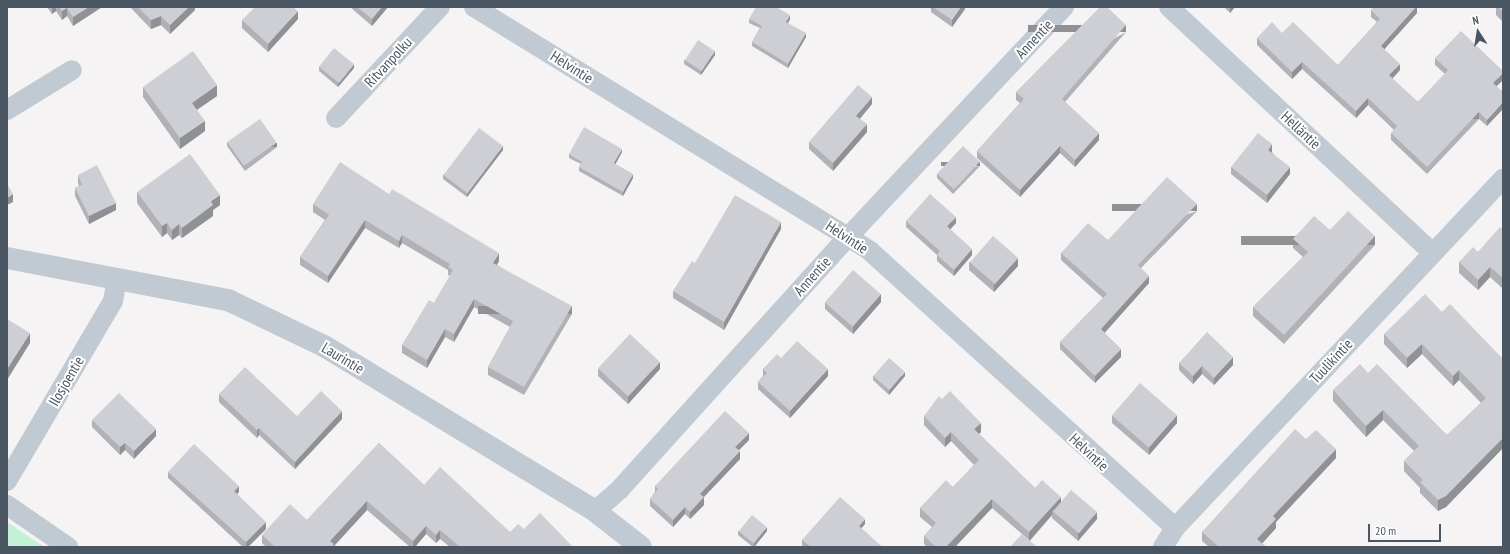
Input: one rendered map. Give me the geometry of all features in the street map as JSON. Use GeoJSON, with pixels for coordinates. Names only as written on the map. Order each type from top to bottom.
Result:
{"type":"FeatureCollection","features":[{"type":"Feature","properties":{"kind":"street","name":"Ritvanpolku"},"geometry":{"type":"LineString","coordinates":[[336,118],[440,7]]}},
{"type":"Feature","properties":{"kind":"street","name":"Helvintie"},"geometry":{"type":"LineString","coordinates":[[474,7],[848,236],[870,251],[1175,528]]}},
{"type":"Feature","properties":{"kind":"street","name":"Annentie"},"geometry":{"type":"LineString","coordinates":[[596,511],[620,489],[848,236],[1064,7]]}},
{"type":"Feature","properties":{"kind":"street","name":"Helläntie"},"geometry":{"type":"LineString","coordinates":[[1169,7],[1433,253]]}},
{"type":"Feature","properties":{"kind":"street"},"geometry":{"type":"LineString","coordinates":[[7,110],[72,70]]}},
{"type":"Feature","properties":{"kind":"street","name":"Tuulikintie"},"geometry":{"type":"LineString","coordinates":[[1163,547],[1175,528],[1503,179]]}},
{"type":"Feature","properties":{"kind":"street","name":"Laurintie"},"geometry":{"type":"LineString","coordinates":[[7,258],[228,300],[324,346],[596,511],[641,547]]}},
{"type":"Feature","properties":{"kind":"street","name":"Ilosjoentie"},"geometry":{"type":"LineString","coordinates":[[7,481],[112,301],[117,278]]}},
{"type":"Feature","properties":{"kind":"street"},"geometry":{"type":"LineString","coordinates":[[7,505],[68,547]]}},
{"type":"Feature","properties":{"kind":"green space"},"geometry":{"type":"Polygon","coordinates":[[[7,522],[43,546],[44,547],[7,547],[7,522]]]}},
{"type":"Feature","properties":{"kind":"building"},"geometry":{"type":"Polygon","coordinates":[[[59,7],[89,7],[73,17],[67,8],[62,11],[59,7]]]}},
{"type":"Feature","properties":{"kind":"building"},"geometry":{"type":"Polygon","coordinates":[[[138,7],[189,7],[170,25],[161,16],[151,20],[138,7]]]}},
{"type":"Feature","properties":{"kind":"building"},"geometry":{"type":"Polygon","coordinates":[[[255,7],[293,7],[298,11],[268,44],[242,20],[255,7]]]}},
{"type":"Feature","properties":{"kind":"building"},"geometry":{"type":"Polygon","coordinates":[[[357,7],[382,7],[372,19],[357,7]]]}},
{"type":"Feature","properties":{"kind":"building"},"geometry":{"type":"Polygon","coordinates":[[[756,7],[776,7],[790,15],[786,22],[806,33],[788,64],[752,42],[762,26],[749,19],[756,7]]]}},
{"type":"Feature","properties":{"kind":"building"},"geometry":{"type":"Polygon","coordinates":[[[933,7],[961,7],[952,20],[933,7]]]}},
{"type":"Feature","properties":{"kind":"building"},"geometry":{"type":"Polygon","coordinates":[[[1100,7],[1107,7],[1126,25],[1062,99],[1099,133],[1075,160],[1060,146],[1020,190],[977,151],[1024,99],[1016,92],[1100,7]]]}},
{"type":"Feature","properties":{"kind":"building"},"geometry":{"type":"Polygon","coordinates":[[[1373,7],[1416,7],[1381,46],[1400,64],[1389,75],[1418,102],[1448,70],[1435,58],[1461,31],[1503,71],[1503,73],[1493,83],[1503,92],[1503,102],[1487,120],[1479,112],[1427,167],[1391,133],[1397,126],[1368,98],[1356,111],[1302,62],[1292,72],[1257,38],[1272,22],[1282,33],[1293,22],[1338,65],[1380,19],[1371,10],[1373,7]]]}},
{"type":"Feature","properties":{"kind":"building"},"geometry":{"type":"Polygon","coordinates":[[[1498,7],[1503,7],[1503,12],[1498,7]]]}},
{"type":"Feature","properties":{"kind":"building"},"geometry":{"type":"Polygon","coordinates":[[[698,40],[715,51],[702,71],[685,60],[698,40]]]}},
{"type":"Feature","properties":{"kind":"building"},"geometry":{"type":"Polygon","coordinates":[[[334,48],[354,64],[339,83],[319,67],[334,48]]]}},
{"type":"Feature","properties":{"kind":"building"},"geometry":{"type":"Polygon","coordinates":[[[193,51],[217,85],[192,103],[205,121],[180,138],[143,87],[193,51]]]}},
{"type":"Feature","properties":{"kind":"building"},"geometry":{"type":"Polygon","coordinates":[[[858,85],[872,97],[856,116],[867,124],[833,163],[809,142],[858,85]]]}},
{"type":"Feature","properties":{"kind":"building"},"geometry":{"type":"Polygon","coordinates":[[[260,119],[277,143],[244,166],[227,142],[260,119]]]}},
{"type":"Feature","properties":{"kind":"building"},"geometry":{"type":"Polygon","coordinates":[[[584,127],[622,149],[614,163],[633,174],[623,192],[579,167],[582,162],[569,154],[584,127]]]}},
{"type":"Feature","properties":{"kind":"building"},"geometry":{"type":"Polygon","coordinates":[[[479,128],[503,146],[467,193],[443,175],[479,128]]]}},
{"type":"Feature","properties":{"kind":"building"},"geometry":{"type":"Polygon","coordinates":[[[1258,133],[1272,144],[1268,150],[1290,167],[1267,195],[1231,167],[1258,133]]]}},
{"type":"Feature","properties":{"kind":"building"},"geometry":{"type":"Polygon","coordinates":[[[963,146],[980,162],[954,189],[937,174],[963,146]]]}},
{"type":"Feature","properties":{"kind":"building"},"geometry":{"type":"Polygon","coordinates":[[[190,154],[220,195],[211,201],[213,205],[182,228],[179,224],[172,230],[167,223],[162,226],[137,192],[190,154]]]}},
{"type":"Feature","properties":{"kind":"building"},"geometry":{"type":"Polygon","coordinates":[[[340,162],[389,194],[392,189],[499,253],[493,263],[572,306],[524,387],[488,367],[513,321],[474,299],[454,334],[445,329],[427,360],[402,345],[429,300],[434,303],[453,270],[448,267],[450,264],[402,235],[399,241],[365,220],[328,276],[300,257],[329,215],[313,204],[340,162]]]}},
{"type":"Feature","properties":{"kind":"building"},"geometry":{"type":"Polygon","coordinates":[[[97,165],[116,203],[89,216],[75,188],[82,185],[78,175],[97,165]]]}},
{"type":"Feature","properties":{"kind":"building"},"geometry":{"type":"Polygon","coordinates":[[[1167,177],[1197,204],[1138,265],[1149,276],[1101,329],[1121,349],[1095,376],[1060,342],[1107,294],[1061,253],[1088,223],[1108,240],[1167,177]]]}},
{"type":"Feature","properties":{"kind":"building"},"geometry":{"type":"Polygon","coordinates":[[[7,184],[13,194],[7,198],[7,184]]]}},
{"type":"Feature","properties":{"kind":"building"},"geometry":{"type":"Polygon","coordinates":[[[930,194],[956,217],[947,226],[972,249],[954,270],[937,255],[940,251],[906,221],[930,194]]]}},
{"type":"Feature","properties":{"kind":"building"},"geometry":{"type":"Polygon","coordinates":[[[735,195],[781,222],[724,322],[673,291],[692,261],[695,263],[735,195]]]}},
{"type":"Feature","properties":{"kind":"building"},"geometry":{"type":"Polygon","coordinates":[[[1348,211],[1375,236],[1284,335],[1253,307],[1308,252],[1293,239],[1314,216],[1330,230],[1348,211]]]}},
{"type":"Feature","properties":{"kind":"building"},"geometry":{"type":"Polygon","coordinates":[[[1500,227],[1503,230],[1503,278],[1490,267],[1478,280],[1459,262],[1473,247],[1478,252],[1500,227]]]}},
{"type":"Feature","properties":{"kind":"building"},"geometry":{"type":"Polygon","coordinates":[[[993,236],[1018,258],[995,284],[970,262],[993,236]]]}},
{"type":"Feature","properties":{"kind":"building"},"geometry":{"type":"Polygon","coordinates":[[[853,270],[881,294],[853,327],[825,302],[853,270]]]}},
{"type":"Feature","properties":{"kind":"building"},"geometry":{"type":"Polygon","coordinates":[[[1425,294],[1442,312],[1450,304],[1503,359],[1503,438],[1446,496],[1438,500],[1420,482],[1423,480],[1404,461],[1419,446],[1383,410],[1366,426],[1333,390],[1360,364],[1368,373],[1377,364],[1447,435],[1486,398],[1459,370],[1453,376],[1422,344],[1407,358],[1384,334],[1425,294]]]}},
{"type":"Feature","properties":{"kind":"building"},"geometry":{"type":"Polygon","coordinates":[[[7,319],[30,333],[7,369],[7,319]]]}},
{"type":"Feature","properties":{"kind":"building"},"geometry":{"type":"Polygon","coordinates":[[[1207,332],[1233,357],[1214,378],[1202,366],[1193,376],[1179,363],[1207,332]]]}},
{"type":"Feature","properties":{"kind":"building"},"geometry":{"type":"Polygon","coordinates":[[[630,334],[660,362],[628,396],[598,368],[630,334]]]}},
{"type":"Feature","properties":{"kind":"building"},"geometry":{"type":"Polygon","coordinates":[[[797,341],[828,369],[790,411],[758,382],[767,373],[763,369],[777,354],[781,358],[797,341]]]}},
{"type":"Feature","properties":{"kind":"building"},"geometry":{"type":"Polygon","coordinates":[[[889,358],[905,372],[889,390],[873,376],[889,358]]]}},
{"type":"Feature","properties":{"kind":"building"},"geometry":{"type":"Polygon","coordinates":[[[245,367],[297,416],[321,391],[342,411],[295,462],[259,428],[257,430],[219,394],[245,367]]]}},
{"type":"Feature","properties":{"kind":"building"},"geometry":{"type":"Polygon","coordinates":[[[1140,383],[1177,415],[1149,448],[1112,415],[1140,383]]]}},
{"type":"Feature","properties":{"kind":"building"},"geometry":{"type":"Polygon","coordinates":[[[950,391],[981,423],[974,429],[1035,488],[1042,480],[1061,497],[1029,532],[992,499],[946,547],[936,547],[924,536],[936,523],[920,508],[946,480],[953,487],[979,460],[951,432],[945,438],[924,416],[939,396],[942,399],[950,391]]]}},
{"type":"Feature","properties":{"kind":"building"},"geometry":{"type":"Polygon","coordinates":[[[119,393],[156,429],[134,451],[125,443],[120,447],[92,420],[119,393]]]}},
{"type":"Feature","properties":{"kind":"building"},"geometry":{"type":"Polygon","coordinates":[[[725,411],[749,433],[735,447],[740,451],[700,494],[704,497],[690,512],[685,507],[673,520],[650,499],[658,489],[655,486],[725,411]]]}},
{"type":"Feature","properties":{"kind":"building"},"geometry":{"type":"Polygon","coordinates":[[[1295,429],[1306,439],[1316,430],[1336,449],[1273,516],[1276,519],[1257,539],[1266,547],[1219,547],[1202,532],[1295,429]]]}},
{"type":"Feature","properties":{"kind":"building"},"geometry":{"type":"Polygon","coordinates":[[[379,443],[424,485],[440,467],[510,532],[518,524],[524,529],[540,513],[573,547],[460,547],[440,530],[436,535],[426,526],[413,541],[367,501],[330,541],[334,544],[332,547],[275,547],[262,535],[290,504],[307,520],[379,443]]]}},
{"type":"Feature","properties":{"kind":"building"},"geometry":{"type":"Polygon","coordinates":[[[194,444],[239,486],[234,491],[266,522],[246,542],[168,472],[194,444]]]}},
{"type":"Feature","properties":{"kind":"building"},"geometry":{"type":"Polygon","coordinates":[[[1071,490],[1097,512],[1079,533],[1053,511],[1071,490]]]}},
{"type":"Feature","properties":{"kind":"building"},"geometry":{"type":"Polygon","coordinates":[[[840,497],[865,519],[859,526],[882,547],[811,547],[802,540],[840,497]]]}},
{"type":"Feature","properties":{"kind":"building"},"geometry":{"type":"Polygon","coordinates":[[[752,515],[767,527],[754,543],[739,531],[752,515]]]}},
{"type":"Feature","properties":{"kind":"building"},"geometry":{"type":"Polygon","coordinates":[[[1022,534],[1037,547],[1010,547],[1022,534]]]}}]}
